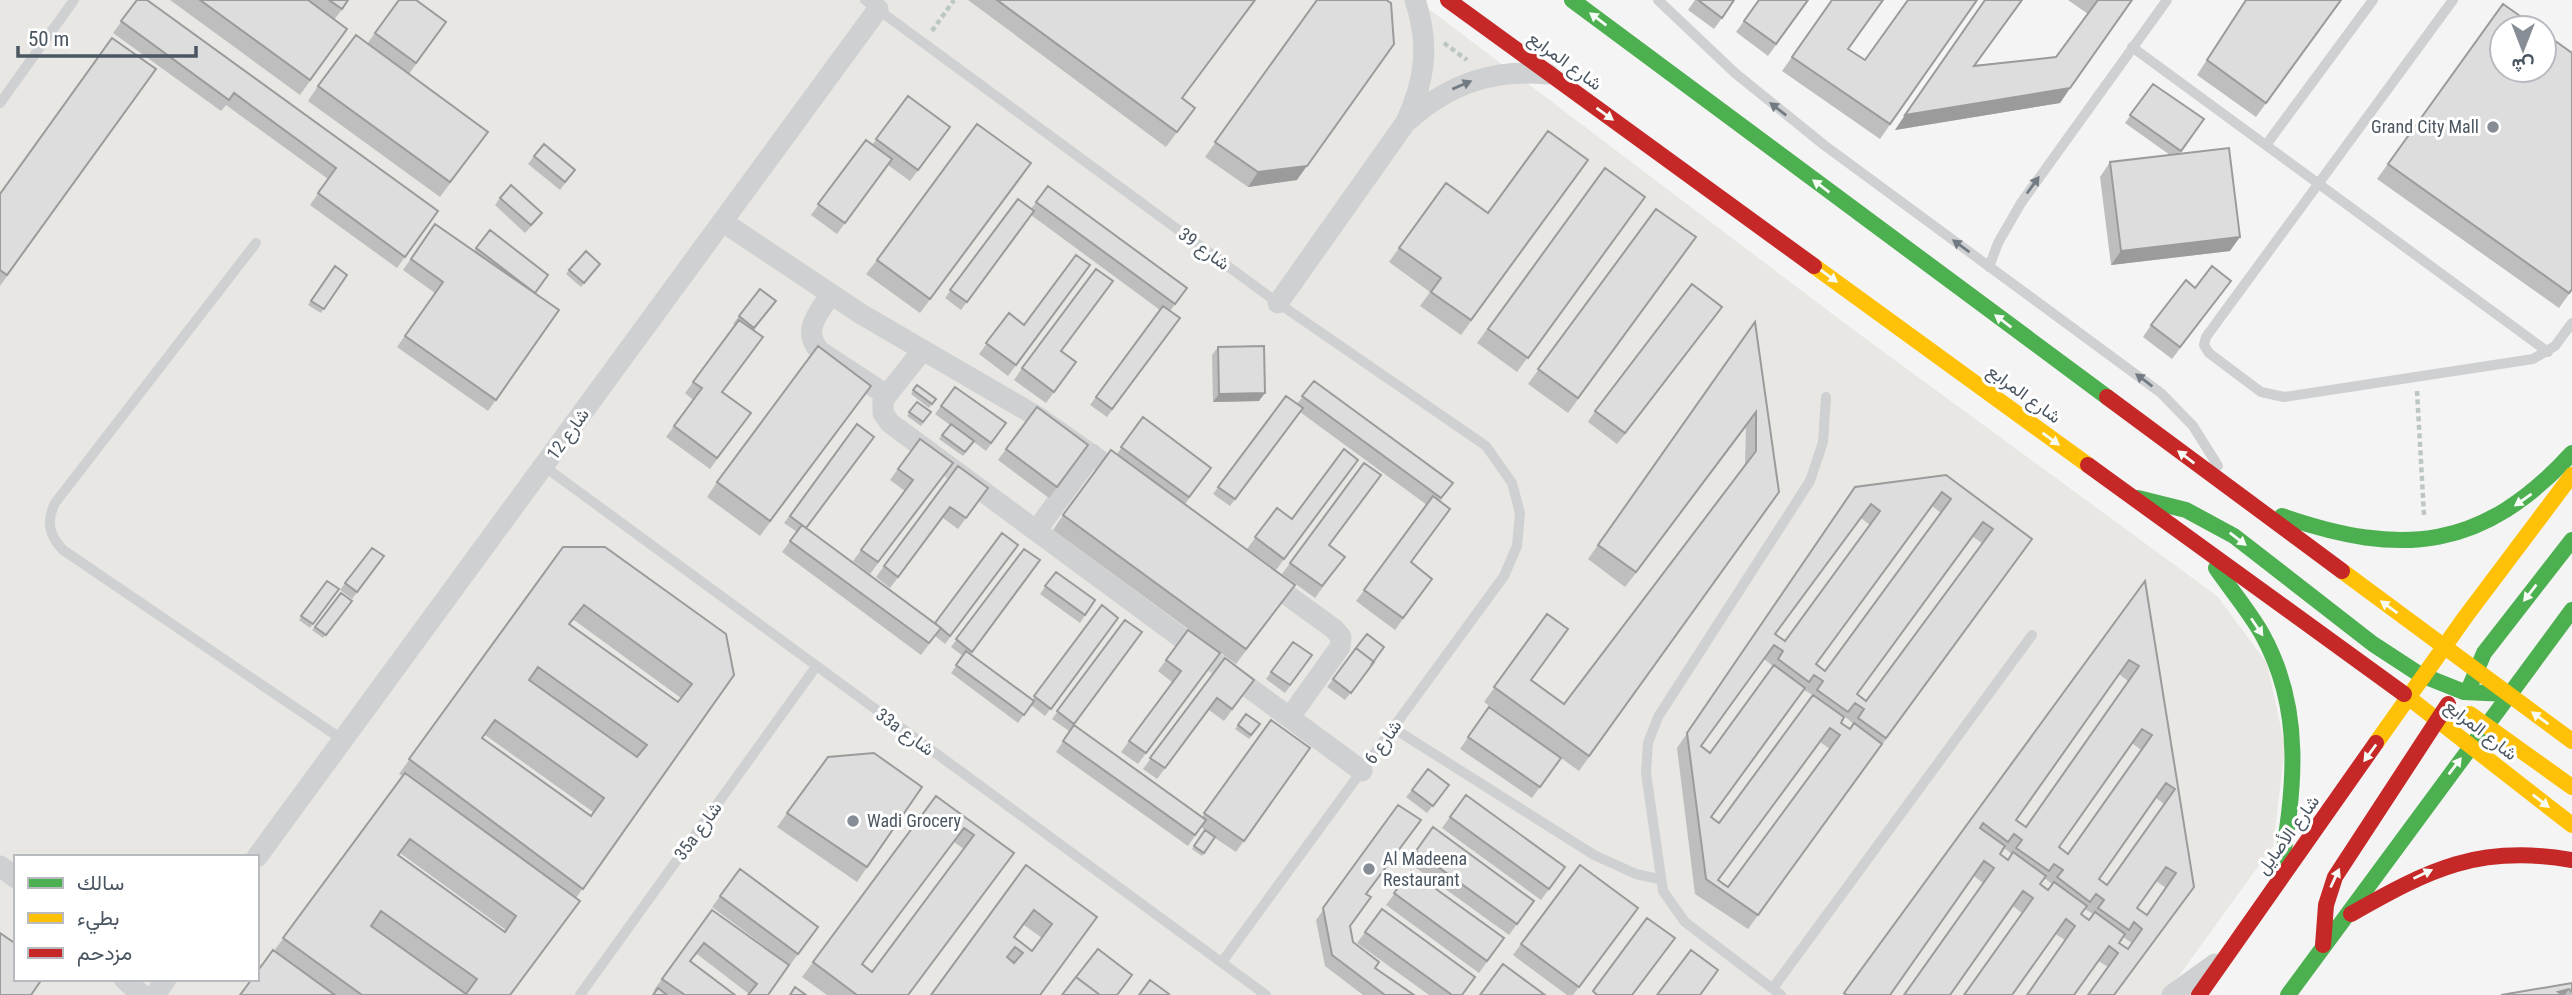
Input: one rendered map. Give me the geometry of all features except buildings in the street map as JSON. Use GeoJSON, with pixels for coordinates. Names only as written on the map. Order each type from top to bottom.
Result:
{"type":"FeatureCollection","features":[{"type":"Feature","properties":{"kind":"main road","name":"شارع المرابع"},"geometry":{"type":"LineString","coordinates":[[1448,0],[2409,698],[2572,825]]}},
{"type":"Feature","properties":{"kind":"main road"},"geometry":{"type":"LineString","coordinates":[[1572,0],[2572,741]]}},
{"type":"Feature","properties":{"kind":"main road"},"geometry":{"type":"LineString","coordinates":[[2245,501],[2325,533],[2375,541],[2426,541],[2453,534],[2504,512],[2528,497],[2572,453]]}},
{"type":"Feature","properties":{"kind":"main road"},"geometry":{"type":"LineString","coordinates":[[2445,646],[2572,475]]}},
{"type":"Feature","properties":{"kind":"main road"},"geometry":{"type":"LineString","coordinates":[[2131,497],[2167,502],[2204,516],[2393,657],[2456,697],[2467,713],[2572,787]]}},
{"type":"Feature","properties":{"kind":"main road"},"geometry":{"type":"LineString","coordinates":[[2323,945],[2326,905],[2338,870],[2495,638],[2572,540]]}},
{"type":"Feature","properties":{"kind":"main road"},"geometry":{"type":"LineString","coordinates":[[2204,551],[2266,641],[2282,676],[2292,712],[2297,764],[2279,880]]}},
{"type":"Feature","properties":{"kind":"main road"},"geometry":{"type":"LineString","coordinates":[[2288,995],[2572,610]]}},
{"type":"Feature","properties":{"kind":"main road"},"geometry":{"type":"LineString","coordinates":[[2445,646],[2453,668],[2456,697]]}},
{"type":"Feature","properties":{"kind":"main road","name":"شارع الأصايل"},"geometry":{"type":"LineString","coordinates":[[2199,995],[2445,646]]}},
{"type":"Feature","properties":{"kind":"main road"},"geometry":{"type":"LineString","coordinates":[[2409,698],[2508,695]]}},
{"type":"Feature","properties":{"kind":"main road"},"geometry":{"type":"LineString","coordinates":[[2467,713],[2472,745]]}},
{"type":"Feature","properties":{"kind":"main road"},"geometry":{"type":"LineString","coordinates":[[2342,920],[2413,879],[2458,860],[2507,852],[2572,860]]}},
{"type":"Feature","properties":{"kind":"street"},"geometry":{"type":"LineString","coordinates":[[1278,303],[1406,122],[1421,84],[1425,43],[1415,0]]}},
{"type":"Feature","properties":{"kind":"street","name":"شارع 12"},"geometry":{"type":"LineString","coordinates":[[258,855],[723,222],[872,5]]}},
{"type":"Feature","properties":{"kind":"street"},"geometry":{"type":"LineString","coordinates":[[1406,122],[1437,98],[1472,80],[1524,71],[1550,74]]}},
{"type":"Feature","properties":{"kind":"street"},"geometry":{"type":"LineString","coordinates":[[723,222],[922,351],[1038,417],[1147,494]]}},
{"type":"Feature","properties":{"kind":"street"},"geometry":{"type":"LineString","coordinates":[[831,294],[812,324],[814,343],[821,352],[886,394]]}},
{"type":"Feature","properties":{"kind":"street"},"geometry":{"type":"LineString","coordinates":[[922,351],[886,394],[881,407],[890,424],[1362,771]]}},
{"type":"Feature","properties":{"kind":"street"},"geometry":{"type":"LineString","coordinates":[[1036,531],[1092,454]]}},
{"type":"Feature","properties":{"kind":"street"},"geometry":{"type":"LineString","coordinates":[[1246,565],[1334,629],[1341,637],[1340,648],[1290,717]]}},
{"type":"Feature","properties":{"kind":"street"},"geometry":{"type":"LineString","coordinates":[[2172,995],[2223,959]]}},
{"type":"Feature","properties":{"kind":"street"},"geometry":{"type":"LineString","coordinates":[[126,981],[142,995]]}},
{"type":"Feature","properties":{"kind":"lane"},"geometry":{"type":"LineString","coordinates":[[0,103],[74,0]]}},
{"type":"Feature","properties":{"kind":"lane"},"geometry":{"type":"LineString","coordinates":[[1658,0],[1771,104],[2161,393],[2207,446],[2230,490]]}},
{"type":"Feature","properties":{"kind":"lane"},"geometry":{"type":"LineString","coordinates":[[1989,267],[2009,221],[2167,0]]}},
{"type":"Feature","properties":{"kind":"lane"},"geometry":{"type":"LineString","coordinates":[[2266,145],[2372,0]]}},
{"type":"Feature","properties":{"kind":"lane"},"geometry":{"type":"LineString","coordinates":[[2453,0],[2206,337],[2206,350],[2261,392],[2276,397],[2533,359],[2548,352],[2572,323]]}},
{"type":"Feature","properties":{"kind":"lane","name":"شارع 39"},"geometry":{"type":"LineString","coordinates":[[872,5],[1278,303],[1486,446],[1512,483],[1520,513]]}},
{"type":"Feature","properties":{"kind":"lane"},"geometry":{"type":"LineString","coordinates":[[2132,47],[2548,352]]}},
{"type":"Feature","properties":{"kind":"lane"},"geometry":{"type":"LineString","coordinates":[[256,243],[55,503],[49,515],[49,528],[54,540],[63,550],[343,740]]}},
{"type":"Feature","properties":{"kind":"lane"},"geometry":{"type":"LineString","coordinates":[[1826,397],[1823,442],[1810,481],[1652,730],[1646,773],[1660,879],[1668,902],[1685,922],[1777,992],[2032,635]]}},
{"type":"Feature","properties":{"kind":"lane","name":"33a شارع"},"geometry":{"type":"LineString","coordinates":[[545,467],[815,668],[1266,995]]}},
{"type":"Feature","properties":{"kind":"lane","name":"شارع 6"},"geometry":{"type":"LineString","coordinates":[[1222,962],[1504,576],[1517,546],[1520,513]]}},
{"type":"Feature","properties":{"kind":"lane","name":"35a شارع"},"geometry":{"type":"LineString","coordinates":[[580,995],[815,668]]}},
{"type":"Feature","properties":{"kind":"lane"},"geometry":{"type":"LineString","coordinates":[[1393,728],[1594,855],[1636,874],[1660,879]]}},
{"type":"Feature","properties":{"kind":"path"},"geometry":{"type":"LineString","coordinates":[[923,43],[954,0]]}},
{"type":"Feature","properties":{"kind":"path"},"geometry":{"type":"LineString","coordinates":[[1425,43],[1446,43],[1469,62],[1472,80]]}},
{"type":"Feature","properties":{"kind":"path"},"geometry":{"type":"LineString","coordinates":[[2417,376],[2426,541]]}},
{"type":"Feature","properties":{"kind":"shaded area"},"geometry":{"type":"Polygon","coordinates":[[[0,0],[1417,0],[1847,325],[2217,596],[2267,663],[2285,747],[2273,846],[2165,995],[0,995],[0,0]]]}},
{"type":"Feature","properties":{"kind":"traffic: fast"},"geometry":{"type":"LineString","coordinates":[[1572,0],[2107,397]]}},
{"type":"Feature","properties":{"kind":"traffic: fast"},"geometry":{"type":"LineString","coordinates":[[2282,516],[2366,538],[2403,540],[2439,537],[2473,527],[2506,510],[2539,485],[2572,453]]}},
{"type":"Feature","properties":{"kind":"traffic: fast"},"geometry":{"type":"LineString","coordinates":[[2138,498],[2186,510],[2234,536],[2373,644],[2419,674],[2464,692],[2508,694]]}},
{"type":"Feature","properties":{"kind":"traffic: fast"},"geometry":{"type":"LineString","coordinates":[[2470,686],[2484,653],[2572,540]]}},
{"type":"Feature","properties":{"kind":"traffic: fast"},"geometry":{"type":"LineString","coordinates":[[2216,568],[2262,634],[2276,663],[2285,692],[2290,722],[2292,782],[2280,874]]}},
{"type":"Feature","properties":{"kind":"traffic: fast"},"geometry":{"type":"LineString","coordinates":[[2288,995],[2572,610]]}},
{"type":"Feature","properties":{"kind":"traffic: slow"},"geometry":{"type":"LineString","coordinates":[[1814,266],[2088,465]]}},
{"type":"Feature","properties":{"kind":"traffic: slow"},"geometry":{"type":"LineString","coordinates":[[2376,743],[2466,616],[2572,475]]}},
{"type":"Feature","properties":{"kind":"traffic: slow"},"geometry":{"type":"LineString","coordinates":[[2342,571],[2572,741]]}},
{"type":"Feature","properties":{"kind":"traffic: slow"},"geometry":{"type":"LineString","coordinates":[[2404,694],[2572,825]]}},
{"type":"Feature","properties":{"kind":"traffic: slow"},"geometry":{"type":"LineString","coordinates":[[2470,714],[2572,787]]}},
{"type":"Feature","properties":{"kind":"traffic: jam"},"geometry":{"type":"LineString","coordinates":[[1448,0],[1814,266]]}},
{"type":"Feature","properties":{"kind":"traffic: jam"},"geometry":{"type":"LineString","coordinates":[[2107,397],[2342,571]]}},
{"type":"Feature","properties":{"kind":"traffic: jam"},"geometry":{"type":"LineString","coordinates":[[2088,465],[2404,694]]}},
{"type":"Feature","properties":{"kind":"traffic: jam"},"geometry":{"type":"LineString","coordinates":[[2323,945],[2326,905],[2335,877],[2448,704]]}},
{"type":"Feature","properties":{"kind":"traffic: jam"},"geometry":{"type":"LineString","coordinates":[[2199,995],[2376,743]]}},
{"type":"Feature","properties":{"kind":"traffic: jam"},"geometry":{"type":"LineString","coordinates":[[2351,914],[2406,884],[2456,864],[2509,855],[2572,860]]}},
{"type":"Feature","properties":{"kind":"place","name":"Grand City Mall"},"geometry":{"type":"Point","coordinates":[2493,127]}},
{"type":"Feature","properties":{"kind":"place","name":"Wadi Grocery"},"geometry":{"type":"Point","coordinates":[853,821]}},
{"type":"Feature","properties":{"kind":"place","name":"Al Madeena Restaurant"},"geometry":{"type":"Point","coordinates":[1369,869]}}]}
